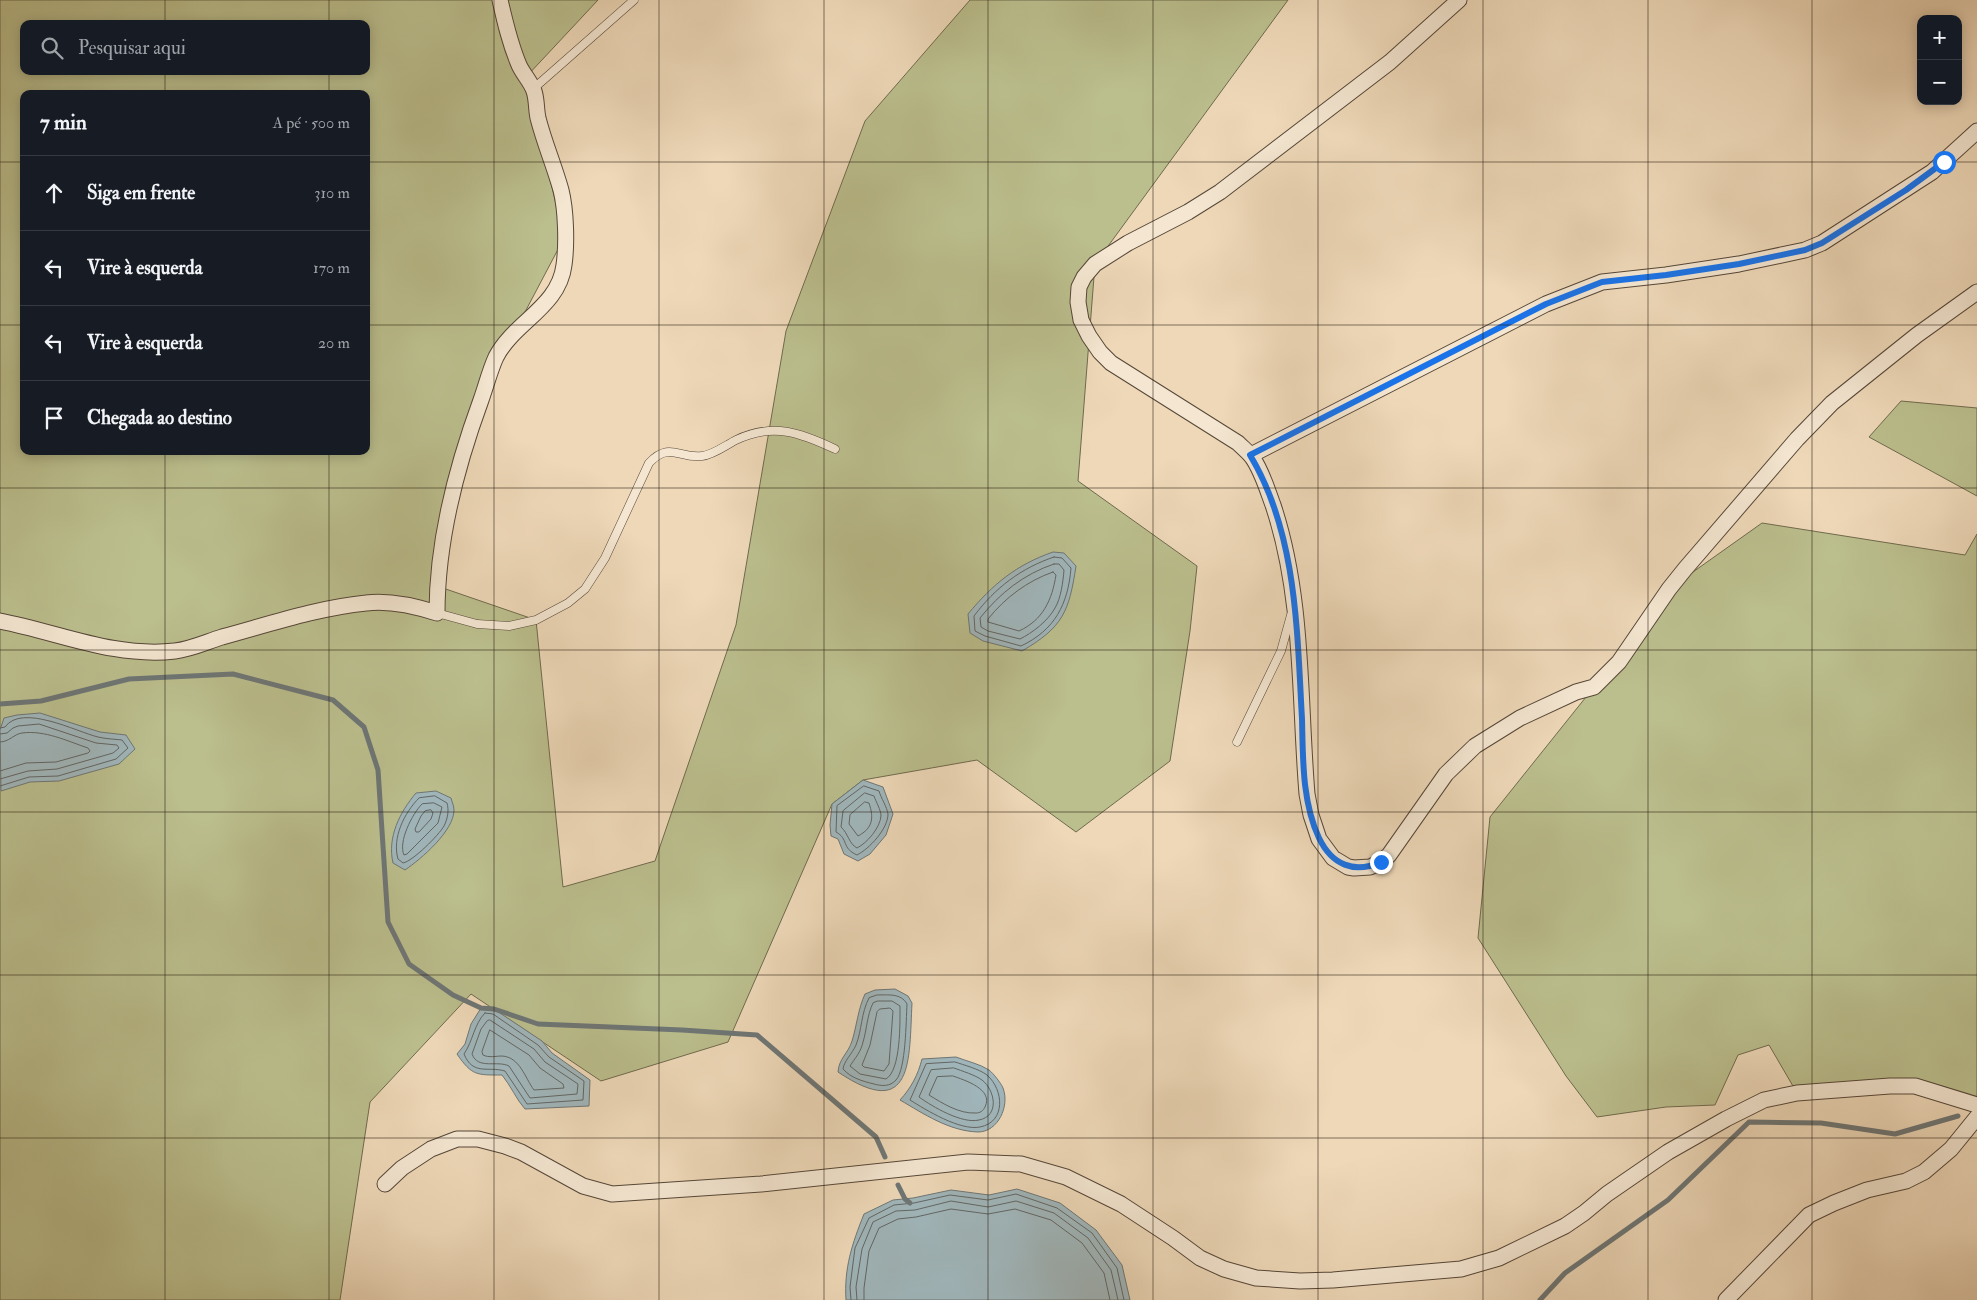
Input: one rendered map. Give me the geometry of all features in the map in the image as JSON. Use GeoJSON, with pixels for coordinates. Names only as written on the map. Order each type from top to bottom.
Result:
{"type":"FeatureCollection","features":[{"type":"Feature","properties":{"kind":"street"},"geometry":{"type":"LineString","coordinates":[[0,621],[99,647],[134,651],[174,651],[312,612],[367,603],[392,604],[437,613],[437,586],[444,533],[470,429],[496,358],[507,339],[547,303],[558,287],[564,266],[561,192],[538,118],[533,89],[519,66],[508,36],[500,0]]}},
{"type":"Feature","properties":{"kind":"street"},"geometry":{"type":"LineString","coordinates":[[1459,0],[1390,62],[1220,192],[1188,212],[1128,243],[1095,264],[1084,277],[1079,287],[1078,302],[1081,320],[1089,336],[1111,363],[1238,444],[1250,455],[1259,470],[1280,527],[1291,575],[1298,640],[1307,794],[1311,815],[1320,839],[1333,858],[1354,868],[1370,867],[1389,855],[1446,774],[1475,746],[1520,718],[1576,692],[1594,687],[1619,662],[1669,588],[1797,439],[1832,403],[1864,376],[1977,292]]}},
{"type":"Feature","properties":{"kind":"street"},"geometry":{"type":"LineString","coordinates":[[1250,455],[1546,304],[1602,282],[1739,264],[1805,250],[1822,243],[1932,172],[1977,131]]}},
{"type":"Feature","properties":{"kind":"street"},"geometry":{"type":"LineString","coordinates":[[385,1184],[402,1168],[431,1149],[457,1140],[478,1139],[521,1152],[582,1186],[612,1194],[761,1184],[968,1162],[1021,1164],[1066,1177],[1121,1204],[1200,1258],[1224,1269],[1256,1278],[1300,1281],[1334,1280],[1461,1269],[1498,1258],[1565,1226],[1668,1152],[1764,1100],[1797,1093],[1915,1086],[1977,1105]]}},
{"type":"Feature","properties":{"kind":"street"},"geometry":{"type":"LineString","coordinates":[[1726,1300],[1809,1216],[1866,1190],[1906,1181],[1924,1172],[1950,1149],[1977,1117]]}},
{"type":"Feature","properties":{"kind":"lane"},"geometry":{"type":"LineString","coordinates":[[533,89],[634,0]]}},
{"type":"Feature","properties":{"kind":"lane"},"geometry":{"type":"LineString","coordinates":[[437,613],[477,624],[509,626],[536,620],[568,603],[585,589],[605,558],[649,463],[664,451],[675,451],[689,456],[704,456],[746,435],[770,430],[788,430],[835,449]]}},
{"type":"Feature","properties":{"kind":"lane"},"geometry":{"type":"LineString","coordinates":[[1238,742],[1281,652],[1294,606]]}},
{"type":"Feature","properties":{"kind":"green space"},"geometry":{"type":"Polygon","coordinates":[[[0,0],[598,0],[526,77],[564,238],[486,386],[437,586],[536,620],[563,887],[655,861],[736,625],[786,331],[865,121],[970,0],[1288,0],[1095,264],[1078,481],[1197,566],[1190,631],[1170,761],[1076,832],[977,760],[863,780],[832,804],[728,1042],[601,1081],[471,994],[370,1102],[340,1300],[0,1300],[0,0]]]}},
{"type":"Feature","properties":{"kind":"green space"},"geometry":{"type":"Polygon","coordinates":[[[1901,401],[1977,408],[1977,496],[1869,437],[1901,401]]]}},
{"type":"Feature","properties":{"kind":"green space"},"geometry":{"type":"Polygon","coordinates":[[[1762,523],[1965,555],[1977,534],[1977,1105],[1890,1086],[1797,1093],[1769,1045],[1738,1055],[1715,1105],[1666,1107],[1597,1117],[1566,1076],[1478,938],[1490,817],[1594,687],[1669,589],[1762,523]]]}},
{"type":"Feature","properties":{"kind":"water"},"geometry":{"type":"Polygon","coordinates":[[[1053,552],[1064,553],[1076,566],[1067,607],[1062,617],[1047,634],[1022,651],[983,641],[970,633],[968,614],[987,593],[1016,569],[1053,552]]]}},
{"type":"Feature","properties":{"kind":"water"},"geometry":{"type":"Polygon","coordinates":[[[40,713],[100,732],[126,735],[135,749],[119,764],[59,781],[30,782],[1,791],[0,730],[4,718],[40,713]]]}},
{"type":"Feature","properties":{"kind":"water"},"geometry":{"type":"Polygon","coordinates":[[[863,780],[883,787],[893,814],[886,835],[870,854],[858,861],[844,854],[838,839],[831,836],[830,825],[832,804],[863,780]]]}},
{"type":"Feature","properties":{"kind":"water"},"geometry":{"type":"Polygon","coordinates":[[[436,791],[451,798],[454,808],[453,818],[449,827],[436,844],[405,870],[393,863],[392,844],[396,825],[416,793],[436,791]]]}},
{"type":"Feature","properties":{"kind":"water"},"geometry":{"type":"Polygon","coordinates":[[[895,989],[908,996],[912,1003],[910,1045],[902,1078],[894,1087],[881,1091],[863,1086],[838,1072],[840,1063],[852,1041],[865,994],[875,990],[895,989]]]}},
{"type":"Feature","properties":{"kind":"water"},"geometry":{"type":"Polygon","coordinates":[[[481,1008],[494,1009],[542,1041],[552,1053],[590,1080],[589,1106],[525,1109],[502,1075],[476,1073],[467,1067],[457,1054],[465,1044],[471,1024],[481,1008]]]}},
{"type":"Feature","properties":{"kind":"water"},"geometry":{"type":"Polygon","coordinates":[[[956,1057],[989,1070],[1003,1088],[1005,1102],[1001,1117],[997,1123],[985,1131],[957,1129],[928,1116],[900,1100],[914,1081],[922,1059],[956,1057]]]}},
{"type":"Feature","properties":{"kind":"water"},"geometry":{"type":"Polygon","coordinates":[[[1017,1189],[1060,1203],[1096,1230],[1122,1265],[1130,1300],[846,1300],[846,1277],[850,1256],[864,1214],[893,1200],[951,1190],[989,1195],[1017,1189]]]}},
{"type":"Feature","properties":{"kind":"waterway"},"geometry":{"type":"LineString","coordinates":[[0,704],[41,701],[129,679],[233,674],[333,700],[364,727],[378,770],[388,922],[409,964],[453,995],[481,1008],[494,1009],[538,1024],[757,1035],[876,1137],[885,1157]]}},
{"type":"Feature","properties":{"kind":"waterway"},"geometry":{"type":"LineString","coordinates":[[1540,1300],[1565,1273],[1668,1200],[1749,1122],[1821,1123],[1895,1134],[1958,1116]]}},
{"type":"Feature","properties":{"kind":"waterway"},"geometry":{"type":"LineString","coordinates":[[898,1185],[905,1199],[910,1203]]}},
{"type":"Feature","properties":{"kind":"route"},"geometry":{"type":"LineString","coordinates":[[1381,862],[1370,867],[1354,868],[1348,867],[1333,858],[1320,839],[1311,815],[1307,794],[1298,649],[1291,575],[1280,527],[1269,494],[1259,470],[1250,455],[1546,304],[1602,282],[1739,264],[1805,250],[1822,243],[1906,190],[1944,162]]}}]}
